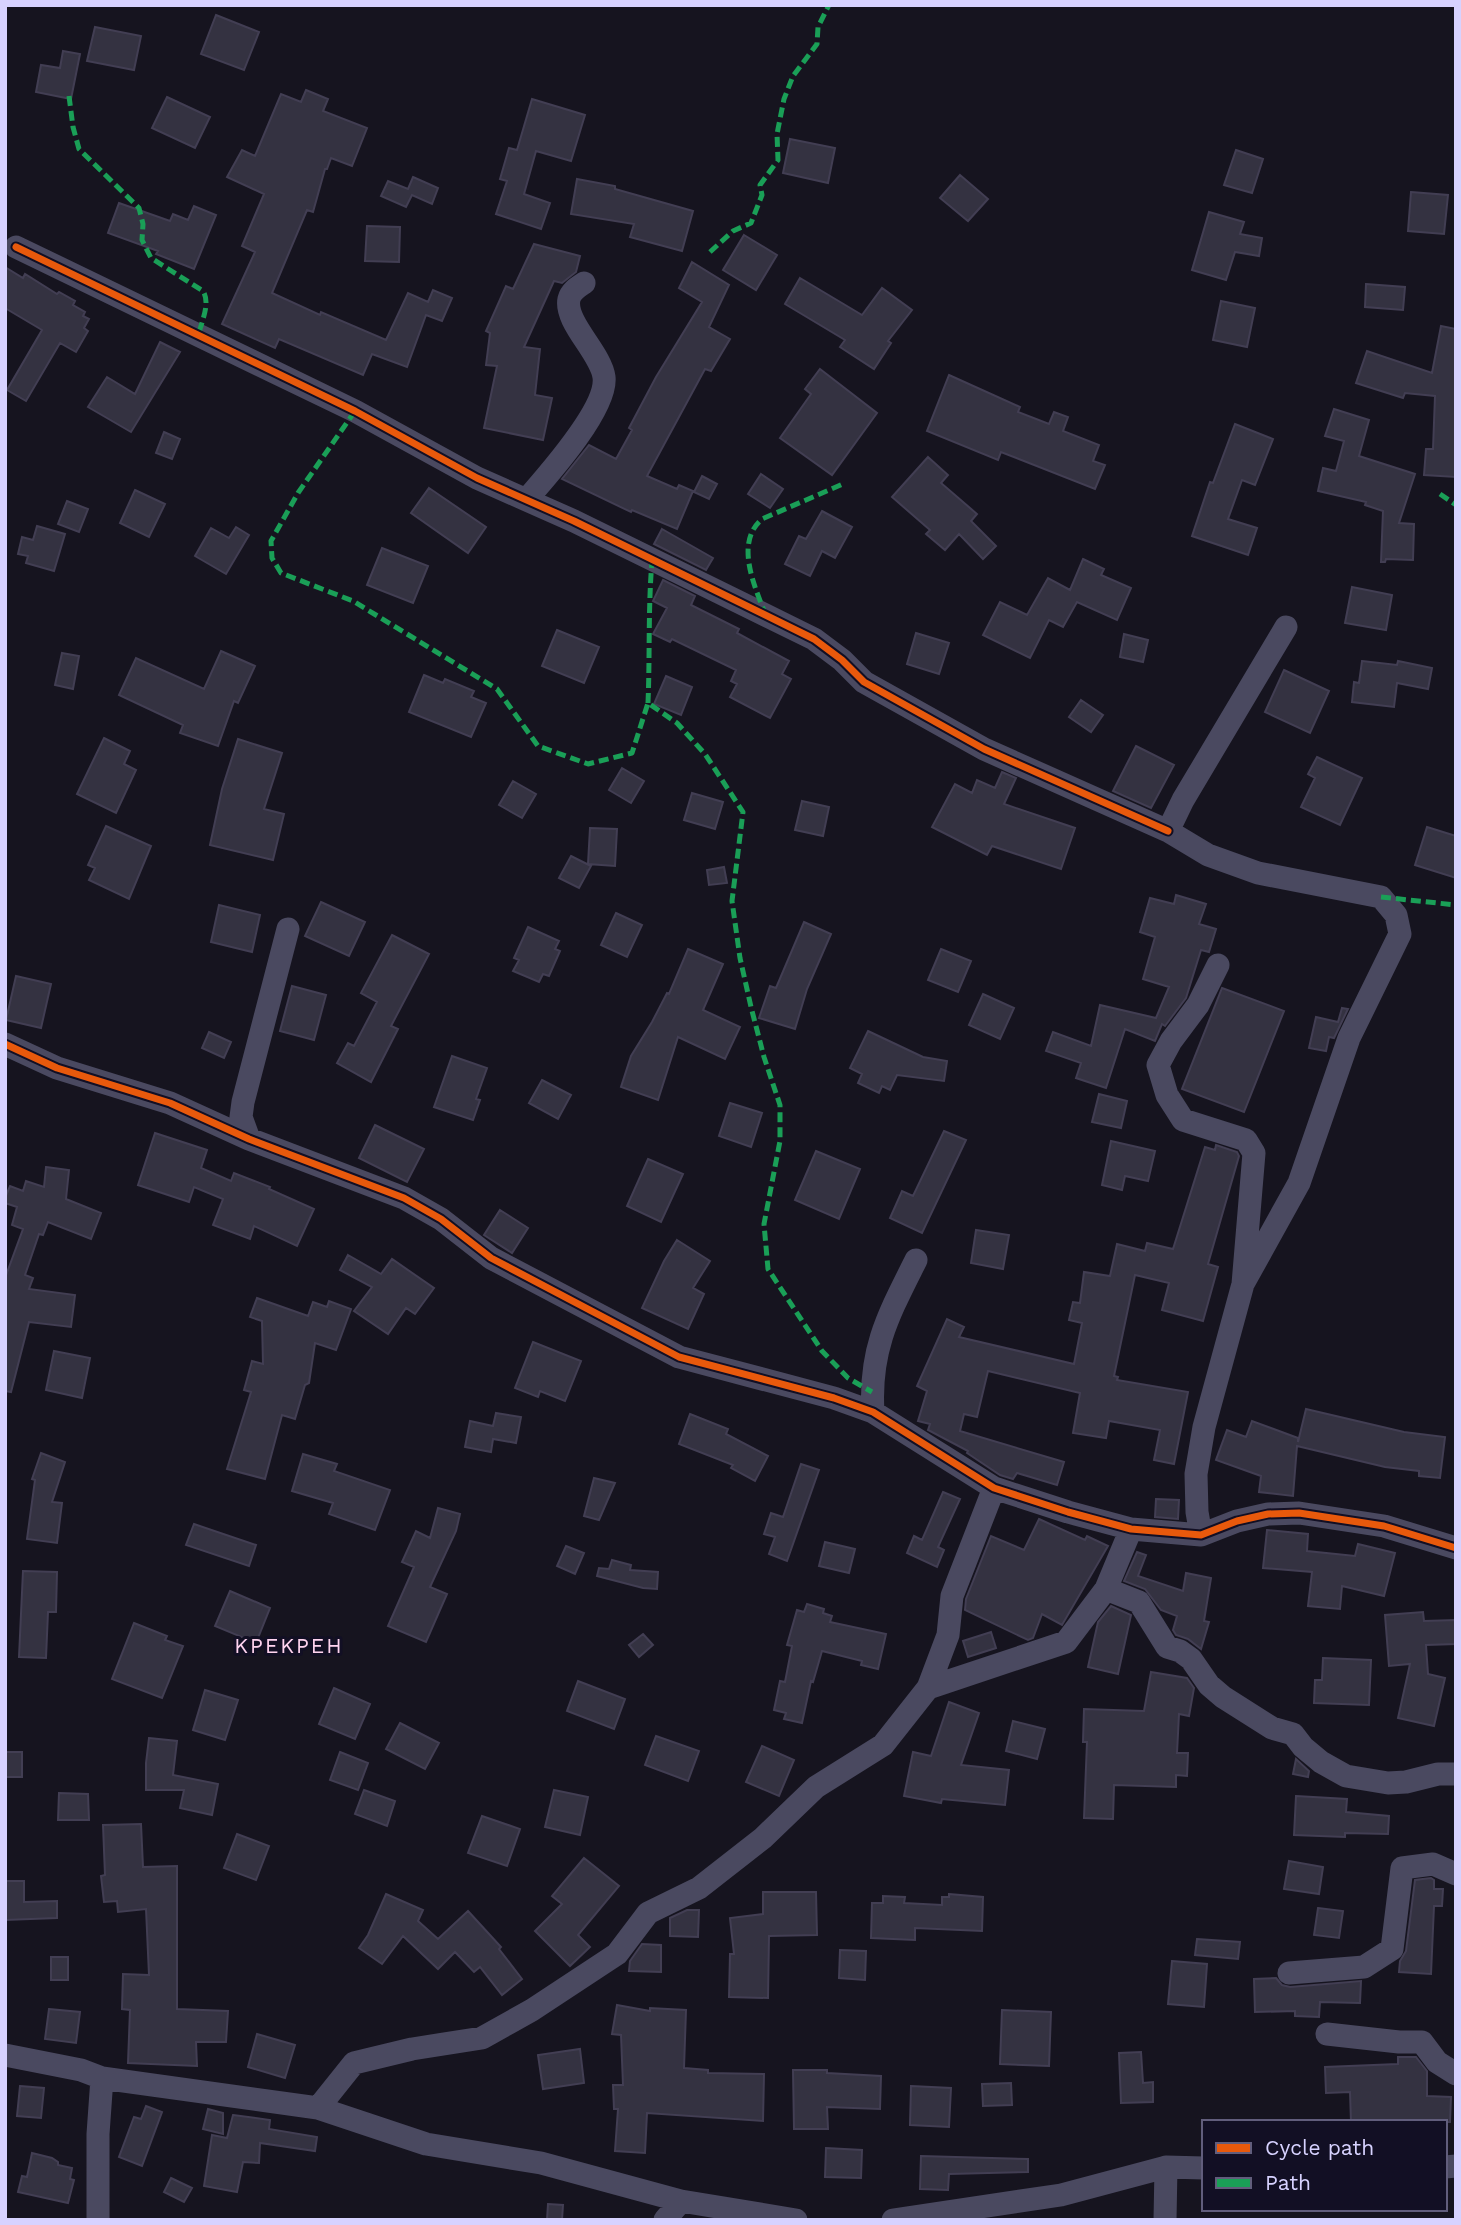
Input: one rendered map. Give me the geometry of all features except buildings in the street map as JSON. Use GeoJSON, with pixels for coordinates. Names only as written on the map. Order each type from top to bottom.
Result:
{"type":"FeatureCollection","features":[{"type":"Feature","properties":{"kind":"street"},"geometry":{"type":"LineString","coordinates":[[16,247],[355,411],[477,478],[527,499],[814,639],[842,660],[864,682],[984,749],[1168,831],[1208,855],[1258,873],[1381,897],[1396,915],[1400,934],[1349,1038],[1299,1183],[1243,1284]]}},
{"type":"Feature","properties":{"kind":"street"},"geometry":{"type":"LineString","coordinates":[[527,499],[558,463],[592,415],[602,391],[604,377],[599,364],[570,311],[569,300],[573,291],[584,283]]}},
{"type":"Feature","properties":{"kind":"street"},"geometry":{"type":"LineString","coordinates":[[1168,831],[1183,800],[1286,627]]}},
{"type":"Feature","properties":{"kind":"street"},"geometry":{"type":"LineString","coordinates":[[249,1139],[240,1117],[288,929]]}},
{"type":"Feature","properties":{"kind":"street"},"geometry":{"type":"LineString","coordinates":[[1201,1535],[1197,1512],[1196,1474],[1204,1427],[1243,1284],[1254,1153],[1246,1140],[1183,1120],[1167,1095],[1158,1065],[1171,1041],[1198,1005],[1218,965]]}},
{"type":"Feature","properties":{"kind":"street"},"geometry":{"type":"LineString","coordinates":[[5,1044],[57,1068],[170,1103],[249,1139],[404,1198],[441,1219],[491,1258],[679,1357],[834,1398],[873,1412],[995,1488],[1131,1529],[1201,1535],[1237,1521],[1268,1514],[1299,1513],[1384,1526],[1456,1548]]}},
{"type":"Feature","properties":{"kind":"street"},"geometry":{"type":"LineString","coordinates":[[873,1412],[875,1357],[883,1326],[916,1260]]}},
{"type":"Feature","properties":{"kind":"street"},"geometry":{"type":"LineString","coordinates":[[318,2108],[354,2063],[412,2049],[482,2038],[531,2010],[618,1954],[648,1913],[699,1888],[763,1838],[816,1787],[883,1745],[928,1688],[948,1635],[952,1596],[995,1488]]}},
{"type":"Feature","properties":{"kind":"street"},"geometry":{"type":"LineString","coordinates":[[928,1688],[1066,1642],[1106,1589],[1131,1529]]}},
{"type":"Feature","properties":{"kind":"street"},"geometry":{"type":"LineString","coordinates":[[1106,1589],[1139,1602],[1167,1647],[1180,1651],[1191,1659],[1209,1685],[1223,1697],[1272,1728],[1293,1734],[1303,1747],[1321,1762],[1346,1776],[1388,1783],[1406,1782],[1438,1774],[1456,1774]]}},
{"type":"Feature","properties":{"kind":"street"},"geometry":{"type":"LineString","coordinates":[[1289,1973],[1364,1967],[1392,1949],[1402,1868],[1433,1864],[1456,1874]]}},
{"type":"Feature","properties":{"kind":"street"},"geometry":{"type":"LineString","coordinates":[[1327,2034],[1422,2042],[1437,2063],[1456,2074]]}},
{"type":"Feature","properties":{"kind":"street"},"geometry":{"type":"LineString","coordinates":[[5,2055],[81,2070],[102,2078],[318,2108],[426,2144],[541,2163],[681,2201],[796,2220]]}},
{"type":"Feature","properties":{"kind":"street"},"geometry":{"type":"LineString","coordinates":[[98,2220],[98,2134],[102,2078]]}},
{"type":"Feature","properties":{"kind":"street"},"geometry":{"type":"LineString","coordinates":[[893,2220],[1061,2195],[1166,2167],[1202,2168]]}},
{"type":"Feature","properties":{"kind":"street"},"geometry":{"type":"LineString","coordinates":[[1166,2167],[1166,2220]]}},
{"type":"Feature","properties":{"kind":"street"},"geometry":{"type":"LineString","coordinates":[[666,2220],[681,2201]]}},
{"type":"Feature","properties":{"kind":"marked path"},"geometry":{"type":"LineString","coordinates":[[710,252],[733,231],[751,223],[762,195],[760,185],[778,160],[777,134],[784,99],[793,76],[817,44],[818,27],[829,5]]}},
{"type":"Feature","properties":{"kind":"marked path"},"geometry":{"type":"LineString","coordinates":[[69,96],[79,149],[139,208],[143,224],[142,240],[151,258],[203,291],[206,307],[198,337]]}},
{"type":"Feature","properties":{"kind":"marked path"},"geometry":{"type":"LineString","coordinates":[[355,411],[298,493],[271,541],[272,558],[281,573],[353,601],[497,689],[538,746],[588,764],[632,753],[648,703],[677,723],[705,754],[743,812],[732,901],[740,958],[751,1007],[780,1105],[780,1141],[764,1224],[768,1269],[822,1351],[848,1378],[872,1392]]}},
{"type":"Feature","properties":{"kind":"marked path"},"geometry":{"type":"LineString","coordinates":[[766,616],[749,566],[749,540],[754,529],[762,519],[843,484]]}},
{"type":"Feature","properties":{"kind":"marked path"},"geometry":{"type":"LineString","coordinates":[[1440,494],[1456,505]]}},
{"type":"Feature","properties":{"kind":"marked path"},"geometry":{"type":"LineString","coordinates":[[648,703],[652,561]]}},
{"type":"Feature","properties":{"kind":"marked path"},"geometry":{"type":"LineString","coordinates":[[1381,897],[1456,905]]}},
{"type":"Feature","properties":{"kind":"cycle path"},"geometry":{"type":"LineString","coordinates":[[16,247],[355,411],[477,478],[574,521],[814,639],[842,660],[864,682],[984,749],[1168,831]]}},
{"type":"Feature","properties":{"kind":"cycle path"},"geometry":{"type":"LineString","coordinates":[[5,1044],[57,1068],[170,1103],[249,1139],[404,1198],[441,1219],[491,1258],[679,1357],[834,1398],[873,1412],[994,1488],[1131,1529],[1201,1535],[1237,1521],[1268,1514],[1299,1513],[1384,1526],[1456,1548]]}},
{"type":"Feature","properties":{"kind":"district","name":"KPEKPEH"},"geometry":{"type":"Point","coordinates":[289,1646]}}]}
